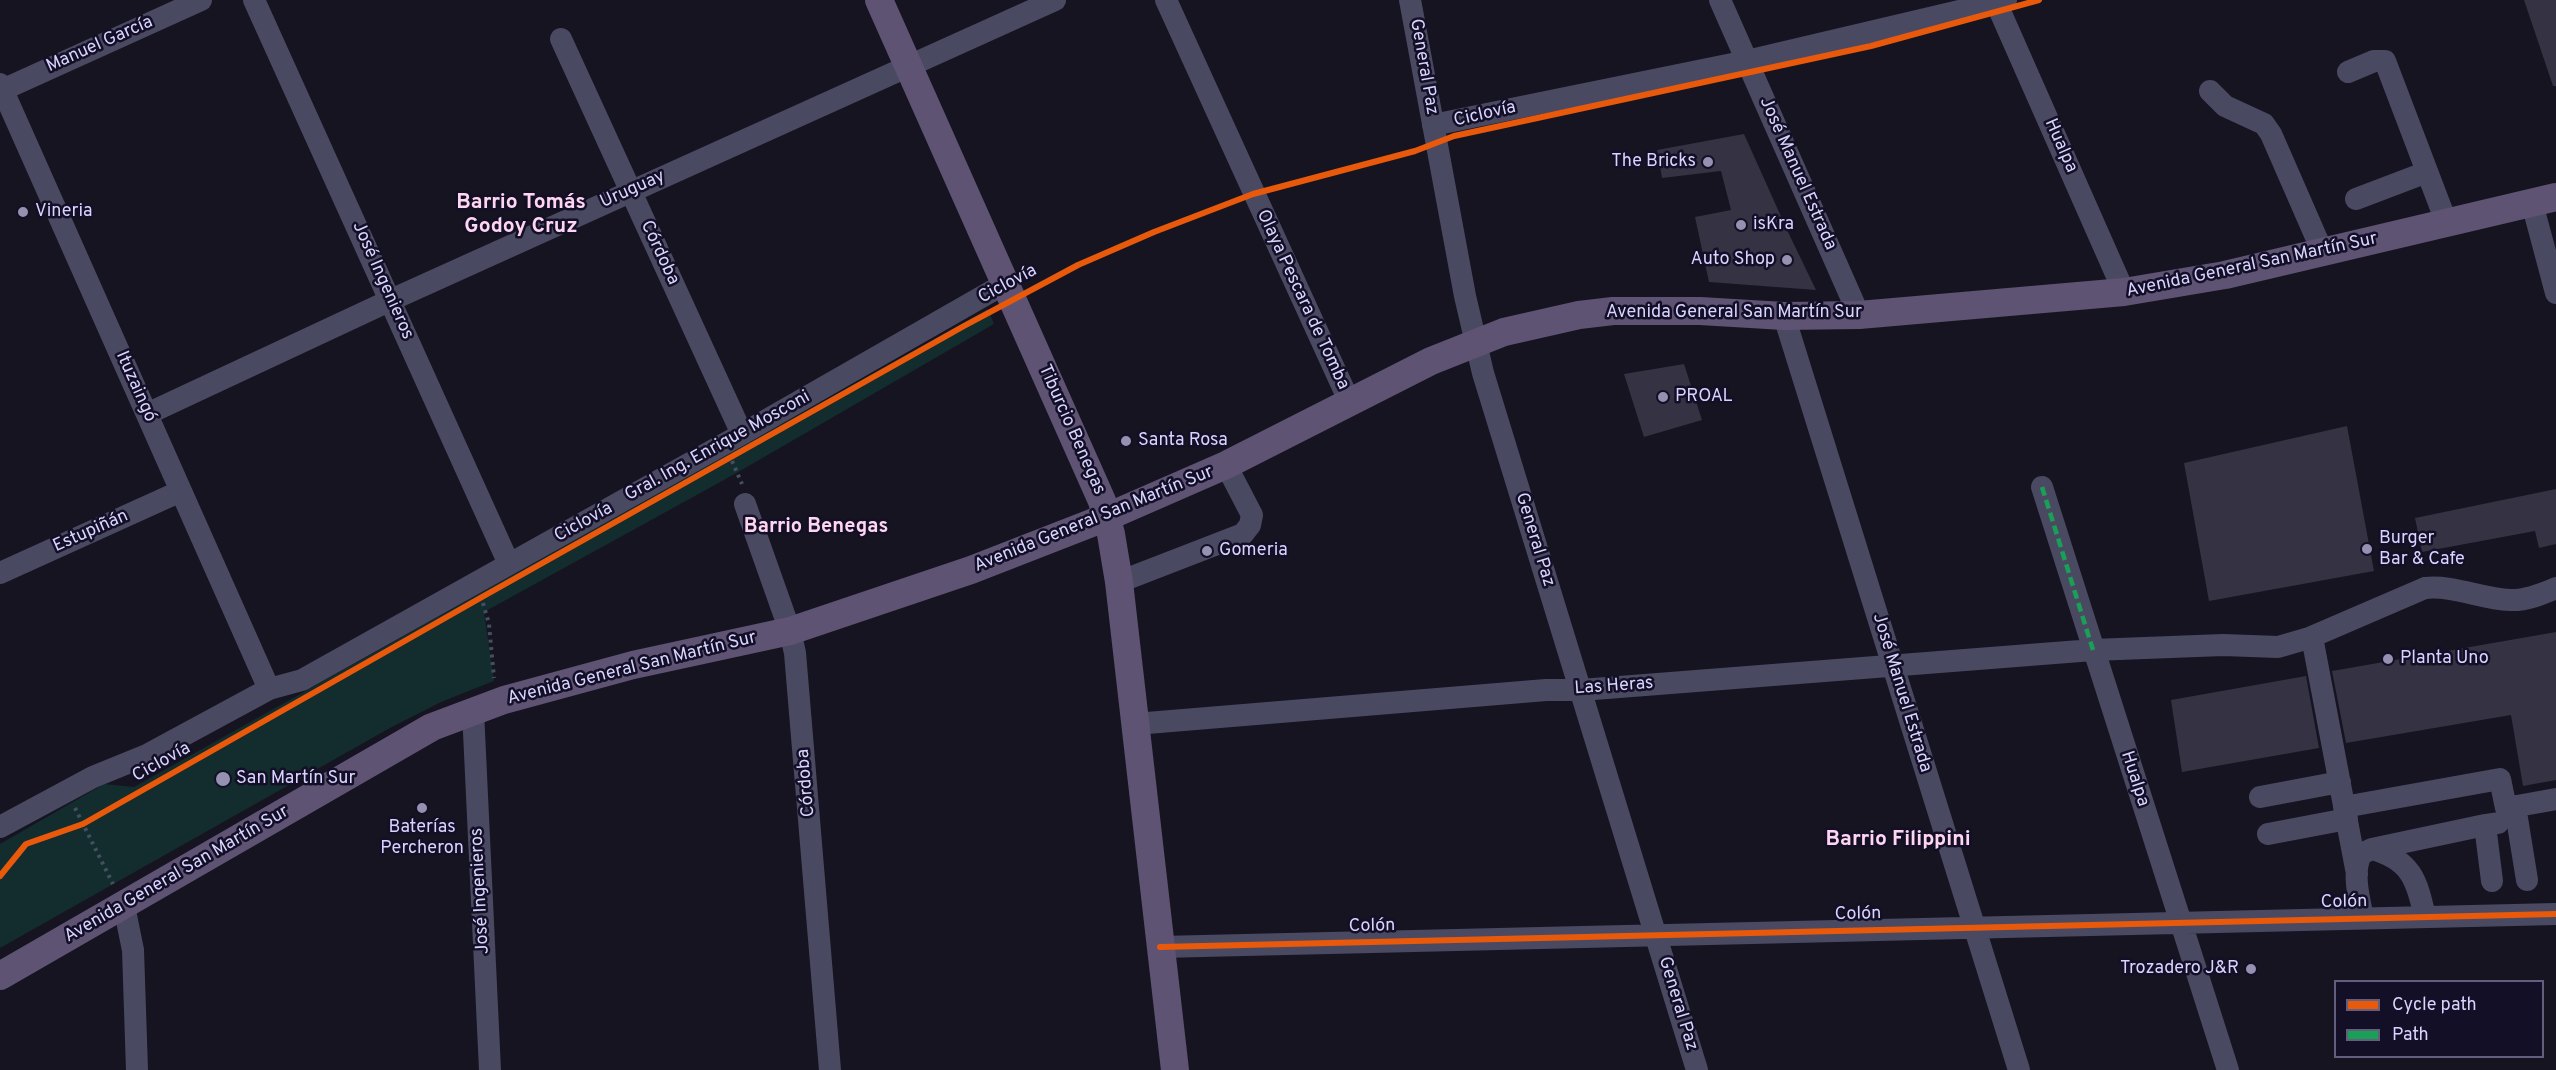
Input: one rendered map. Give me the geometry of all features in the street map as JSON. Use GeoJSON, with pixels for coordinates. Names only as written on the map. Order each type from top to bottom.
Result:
{"type":"FeatureCollection","features":[{"type":"Feature","properties":{"kind":"main road","name":"Tiburcio Benegas"},"geometry":{"type":"LineString","coordinates":[[879,0],[1096,485],[1107,517],[1119,582],[1175,1070]]}},
{"type":"Feature","properties":{"kind":"main road","name":"Avenida General San Martín Sur"},"geometry":{"type":"LineString","coordinates":[[0,976],[432,727],[504,700],[633,665],[790,631],[971,570],[1107,517],[1226,465],[1431,361],[1504,332],[1553,320],[1613,310],[1700,311],[1784,316],[1859,315],[2124,292],[2203,279],[2324,253],[2544,200]]}},
{"type":"Feature","properties":{"kind":"street","name":"Manuel García"},"geometry":{"type":"LineString","coordinates":[[1,88],[201,0]]}},
{"type":"Feature","properties":{"kind":"street","name":"José Ingenieros"},"geometry":{"type":"LineString","coordinates":[[254,0],[509,564]]}},
{"type":"Feature","properties":{"kind":"street","name":"Uruguay"},"geometry":{"type":"LineString","coordinates":[[147,414],[630,191],[1055,0]]}},
{"type":"Feature","properties":{"kind":"street","name":"Olaya Pescara de Tomba"},"geometry":{"type":"LineString","coordinates":[[1166,0],[1350,403]]}},
{"type":"Feature","properties":{"kind":"street","name":"General Paz"},"geometry":{"type":"LineString","coordinates":[[1410,0],[1475,342],[1697,1070]]}},
{"type":"Feature","properties":{"kind":"street","name":"José Manuel Estrada"},"geometry":{"type":"LineString","coordinates":[[1720,0],[1859,315]]}},
{"type":"Feature","properties":{"kind":"street"},"geometry":{"type":"LineString","coordinates":[[1433,125],[1747,61],[2000,1]]}},
{"type":"Feature","properties":{"kind":"street","name":"Hualpa"},"geometry":{"type":"LineString","coordinates":[[2000,1],[2124,292]]}},
{"type":"Feature","properties":{"kind":"street","name":"Córdoba"},"geometry":{"type":"LineString","coordinates":[[561,39],[742,444]]}},
{"type":"Feature","properties":{"kind":"street"},"geometry":{"type":"LineString","coordinates":[[2348,72],[2374,61],[2385,61],[2447,224]]}},
{"type":"Feature","properties":{"kind":"street","name":"Ituzaingó"},"geometry":{"type":"LineString","coordinates":[[1,88],[270,689]]}},
{"type":"Feature","properties":{"kind":"street"},"geometry":{"type":"LineString","coordinates":[[2210,91],[2225,106],[2264,124],[2271,134],[2324,253]]}},
{"type":"Feature","properties":{"kind":"street"},"geometry":{"type":"LineString","coordinates":[[2356,199],[2427,172]]}},
{"type":"Feature","properties":{"kind":"street"},"geometry":{"type":"LineString","coordinates":[[2544,200],[2556,293]]}},
{"type":"Feature","properties":{"kind":"street","name":"Gral. Ing. Enrique Mosconi"},"geometry":{"type":"LineString","coordinates":[[0,827],[93,777],[147,755],[270,689],[302,680],[509,564],[742,444],[1006,284]]}},
{"type":"Feature","properties":{"kind":"street","name":"José Manuel Estrada"},"geometry":{"type":"LineString","coordinates":[[1784,316],[2019,1070]]}},
{"type":"Feature","properties":{"kind":"street"},"geometry":{"type":"LineString","coordinates":[[1119,582],[1243,534],[1250,525],[1252,515],[1226,465]]}},
{"type":"Feature","properties":{"kind":"street","name":"Hualpa"},"geometry":{"type":"LineString","coordinates":[[2042,488],[2228,1070]]}},
{"type":"Feature","properties":{"kind":"street","name":"Estupiñán"},"geometry":{"type":"LineString","coordinates":[[0,573],[181,492]]}},
{"type":"Feature","properties":{"kind":"street","name":"Córdoba"},"geometry":{"type":"LineString","coordinates":[[745,504],[790,631],[798,677],[830,1070]]}},
{"type":"Feature","properties":{"kind":"street","name":"Las Heras"},"geometry":{"type":"LineString","coordinates":[[1135,724],[1546,690],[1581,690],[2093,650],[2223,645],[2278,647],[2312,637],[2425,588],[2439,587],[2511,600],[2532,597],[2556,588]]}},
{"type":"Feature","properties":{"kind":"street"},"geometry":{"type":"LineString","coordinates":[[2312,637],[2357,874],[2363,918]]}},
{"type":"Feature","properties":{"kind":"street","name":"José Ingenieros"},"geometry":{"type":"LineString","coordinates":[[473,711],[490,1070]]}},
{"type":"Feature","properties":{"kind":"street"},"geometry":{"type":"LineString","coordinates":[[2268,834],[2346,819],[2500,779],[2506,808],[2516,812]]}},
{"type":"Feature","properties":{"kind":"street"},"geometry":{"type":"LineString","coordinates":[[2260,797],[2340,782]]}},
{"type":"Feature","properties":{"kind":"street"},"geometry":{"type":"LineString","coordinates":[[2357,874],[2361,854],[2372,849],[2485,825],[2556,799]]}},
{"type":"Feature","properties":{"kind":"street"},"geometry":{"type":"LineString","coordinates":[[2516,812],[2527,880]]}},
{"type":"Feature","properties":{"kind":"street"},"geometry":{"type":"LineString","coordinates":[[2346,819],[2359,841],[2393,857],[2415,877],[2426,917]]}},
{"type":"Feature","properties":{"kind":"street"},"geometry":{"type":"LineString","coordinates":[[2485,825],[2492,881]]}},
{"type":"Feature","properties":{"kind":"street"},"geometry":{"type":"LineString","coordinates":[[124,906],[133,950],[137,1070]]}},
{"type":"Feature","properties":{"kind":"street","name":"Colón"},"geometry":{"type":"LineString","coordinates":[[1160,947],[2556,914]]}},
{"type":"Feature","properties":{"kind":"path"},"geometry":{"type":"LineString","coordinates":[[720,465],[742,444]]}},
{"type":"Feature","properties":{"kind":"path"},"geometry":{"type":"LineString","coordinates":[[472,603],[482,597],[489,624],[494,680]]}},
{"type":"Feature","properties":{"kind":"path"},"geometry":{"type":"LineString","coordinates":[[66,791],[124,906]]}},
{"type":"Feature","properties":{"kind":"path"},"geometry":{"type":"LineString","coordinates":[[73,828],[92,820]]}},
{"type":"Feature","properties":{"kind":"green space"},"geometry":{"type":"Polygon","coordinates":[[[988,309],[994,324],[733,475],[484,612],[494,681],[441,702],[390,728],[0,948],[0,844],[104,784],[134,787],[988,309]]]}},
{"type":"Feature","properties":{"kind":"building"},"geometry":{"type":"Polygon","coordinates":[[[2524,0],[2556,0],[2556,86],[2553,86],[2524,0]]]}},
{"type":"Feature","properties":{"kind":"building"},"geometry":{"type":"Polygon","coordinates":[[[1744,134],[1816,290],[1709,282],[1695,217],[1731,210],[1721,171],[1662,178],[1657,150],[1744,134]]]}},
{"type":"Feature","properties":{"kind":"building","name":"PROAL"},"geometry":{"type":"Polygon","coordinates":[[[1684,364],[1702,420],[1644,437],[1624,374],[1684,364]]]}},
{"type":"Feature","properties":{"kind":"building"},"geometry":{"type":"Polygon","coordinates":[[[2347,426],[2374,571],[2209,601],[2184,463],[2347,426]]]}},
{"type":"Feature","properties":{"kind":"building"},"geometry":{"type":"Polygon","coordinates":[[[2556,489],[2556,544],[2539,548],[2535,531],[2422,552],[2415,518],[2556,489]]]}},
{"type":"Feature","properties":{"kind":"building"},"geometry":{"type":"Polygon","coordinates":[[[2556,632],[2556,780],[2523,786],[2511,715],[2346,743],[2332,671],[2556,632]]]}},
{"type":"Feature","properties":{"kind":"building"},"geometry":{"type":"Polygon","coordinates":[[[2306,676],[2319,748],[2182,772],[2171,700],[2306,676]]]}},
{"type":"Feature","properties":{"kind":"marked path"},"geometry":{"type":"LineString","coordinates":[[2042,487],[2093,650]]}},
{"type":"Feature","properties":{"kind":"cycle path","name":"Ciclovía"},"geometry":{"type":"LineString","coordinates":[[0,876],[26,844],[83,824],[964,326],[1078,265],[1154,232],[1253,194],[1415,151],[1454,136],[1871,46],[2039,0]]}},
{"type":"Feature","properties":{"kind":"cycle path"},"geometry":{"type":"LineString","coordinates":[[1160,947],[2556,914]]}},
{"type":"Feature","properties":{"kind":"place","name":"The Bricks"},"geometry":{"type":"Point","coordinates":[1708,162]}},
{"type":"Feature","properties":{"kind":"place","name":"Vineria"},"geometry":{"type":"Point","coordinates":[23,212]}},
{"type":"Feature","properties":{"kind":"place","name":"isKra"},"geometry":{"type":"Point","coordinates":[1741,225]}},
{"type":"Feature","properties":{"kind":"place","name":"Auto Shop"},"geometry":{"type":"Point","coordinates":[1787,260]}},
{"type":"Feature","properties":{"kind":"place","name":"PROAL"},"geometry":{"type":"Point","coordinates":[1663,397]}},
{"type":"Feature","properties":{"kind":"place","name":"Santa Rosa"},"geometry":{"type":"Point","coordinates":[1126,441]}},
{"type":"Feature","properties":{"kind":"place","name":"Burger Bar & Cafe"},"geometry":{"type":"Point","coordinates":[2367,549]}},
{"type":"Feature","properties":{"kind":"place","name":"Gomeria"},"geometry":{"type":"Point","coordinates":[1207,551]}},
{"type":"Feature","properties":{"kind":"place","name":"Planta Uno"},"geometry":{"type":"Point","coordinates":[2388,659]}},
{"type":"Feature","properties":{"kind":"place","name":"San Martín Sur"},"geometry":{"type":"Point","coordinates":[223,779]}},
{"type":"Feature","properties":{"kind":"place","name":"Baterías Percheron"},"geometry":{"type":"Point","coordinates":[422,808]}},
{"type":"Feature","properties":{"kind":"place","name":"Trozadero J&R"},"geometry":{"type":"Point","coordinates":[2251,969]}},
{"type":"Feature","properties":{"kind":"district","name":"Barrio Tomás Godoy Cruz"},"geometry":{"type":"Point","coordinates":[521,216]}},
{"type":"Feature","properties":{"kind":"district","name":"Barrio Benegas"},"geometry":{"type":"Point","coordinates":[816,528]}},
{"type":"Feature","properties":{"kind":"district","name":"Barrio Filippini"},"geometry":{"type":"Point","coordinates":[1898,841]}}]}
